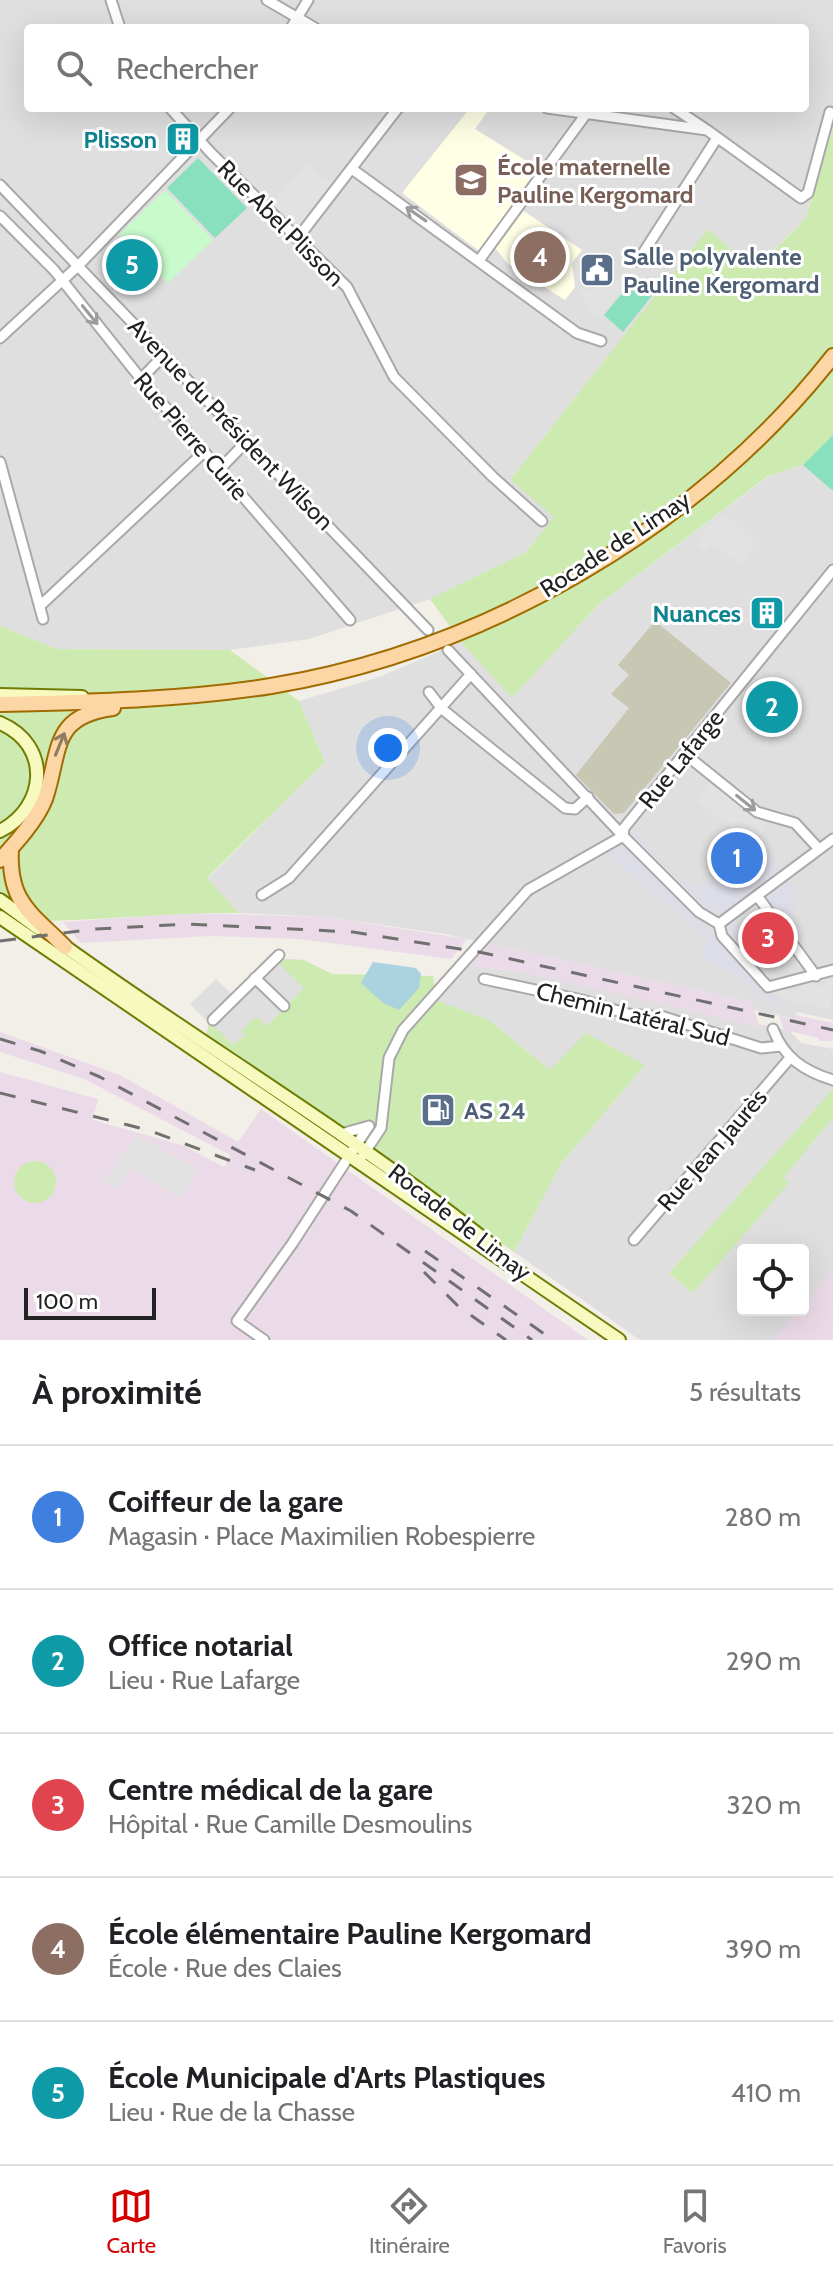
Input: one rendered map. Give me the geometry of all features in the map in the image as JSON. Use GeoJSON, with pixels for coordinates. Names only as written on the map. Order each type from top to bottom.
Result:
{"type":"FeatureCollection","features":[{"type":"Feature","properties":{"kind":"main road","name":"Rocade de Limay"},"geometry":{"type":"LineString","coordinates":[[165,698],[273,685],[334,672],[462,631],[555,587],[639,534],[696,493],[738,458],[810,385],[833,356]]}},
{"type":"Feature","properties":{"kind":"main road"},"geometry":{"type":"LineString","coordinates":[[0,695],[61,695],[101,700]]}},
{"type":"Feature","properties":{"kind":"main road"},"geometry":{"type":"LineString","coordinates":[[0,704],[165,698]]}},
{"type":"Feature","properties":{"kind":"main road"},"geometry":{"type":"LineString","coordinates":[[0,860],[41,808],[58,741],[70,725],[94,710],[165,698]]}},
{"type":"Feature","properties":{"kind":"main road"},"geometry":{"type":"LineString","coordinates":[[0,723],[14,730],[30,747],[39,781],[26,811],[0,831]]}},
{"type":"Feature","properties":{"kind":"main road"},"geometry":{"type":"LineString","coordinates":[[11,848],[9,875],[14,892],[65,947]]}},
{"type":"Feature","properties":{"kind":"main road","name":"Rocade de Limay"},"geometry":{"type":"LineString","coordinates":[[0,900],[140,1002],[341,1134],[359,1153]]}},
{"type":"Feature","properties":{"kind":"main road","name":"Rocade de Limay"},"geometry":{"type":"LineString","coordinates":[[0,917],[359,1153],[619,1340]]}},
{"type":"Feature","properties":{"kind":"street"},"geometry":{"type":"LineString","coordinates":[[111,0],[119,24]]}},
{"type":"Feature","properties":{"kind":"street"},"geometry":{"type":"LineString","coordinates":[[267,0],[309,24]]}},
{"type":"Feature","properties":{"kind":"street"},"geometry":{"type":"LineString","coordinates":[[294,24],[308,0]]}},
{"type":"Feature","properties":{"kind":"street","name":"Rue Abel Plisson"},"geometry":{"type":"LineString","coordinates":[[174,112],[347,287],[394,377],[493,477],[542,521]]}},
{"type":"Feature","properties":{"kind":"street"},"geometry":{"type":"LineString","coordinates":[[0,338],[62,282],[226,112]]}},
{"type":"Feature","properties":{"kind":"street"},"geometry":{"type":"LineString","coordinates":[[297,239],[395,112]]}},
{"type":"Feature","properties":{"kind":"street"},"geometry":{"type":"LineString","coordinates":[[575,112],[707,130]]}},
{"type":"Feature","properties":{"kind":"street"},"geometry":{"type":"LineString","coordinates":[[680,112],[801,198],[808,193],[830,112]]}},
{"type":"Feature","properties":{"kind":"street"},"geometry":{"type":"LineString","coordinates":[[480,259],[586,114]]}},
{"type":"Feature","properties":{"kind":"street"},"geometry":{"type":"LineString","coordinates":[[638,261],[717,138]]}},
{"type":"Feature","properties":{"kind":"street"},"geometry":{"type":"LineString","coordinates":[[352,169],[480,259],[577,333],[601,341]]}},
{"type":"Feature","properties":{"kind":"street","name":"Avenue du Président Wilson"},"geometry":{"type":"LineString","coordinates":[[0,185],[428,630]]}},
{"type":"Feature","properties":{"kind":"street","name":"Rue Pierre Curie"},"geometry":{"type":"LineString","coordinates":[[0,216],[62,282],[141,379],[350,620]]}},
{"type":"Feature","properties":{"kind":"street"},"geometry":{"type":"LineString","coordinates":[[141,379],[164,355]]}},
{"type":"Feature","properties":{"kind":"street"},"geometry":{"type":"LineString","coordinates":[[219,470],[246,442]]}},
{"type":"Feature","properties":{"kind":"street"},"geometry":{"type":"LineString","coordinates":[[41,605],[204,452]]}},
{"type":"Feature","properties":{"kind":"street"},"geometry":{"type":"LineString","coordinates":[[0,462],[43,619]]}},
{"type":"Feature","properties":{"kind":"street","name":"Rue Lafarge"},"geometry":{"type":"LineString","coordinates":[[623,836],[624,828],[833,570]]}},
{"type":"Feature","properties":{"kind":"street"},"geometry":{"type":"LineString","coordinates":[[448,650],[623,836],[699,912],[719,924],[722,936],[762,984],[772,987],[833,970]]}},
{"type":"Feature","properties":{"kind":"street"},"geometry":{"type":"LineString","coordinates":[[262,895],[289,878],[471,674]]}},
{"type":"Feature","properties":{"kind":"street"},"geometry":{"type":"LineString","coordinates":[[429,692],[442,709],[565,808],[575,809],[588,797]]}},
{"type":"Feature","properties":{"kind":"street"},"geometry":{"type":"LineString","coordinates":[[685,754],[757,812],[795,823],[819,849]]}},
{"type":"Feature","properties":{"kind":"street"},"geometry":{"type":"LineString","coordinates":[[264,1340],[237,1321],[359,1153],[381,1128],[389,1058],[403,1030],[528,890],[623,836]]}},
{"type":"Feature","properties":{"kind":"street"},"geometry":{"type":"LineString","coordinates":[[719,924],[833,839]]}},
{"type":"Feature","properties":{"kind":"street"},"geometry":{"type":"LineString","coordinates":[[758,897],[816,976]]}},
{"type":"Feature","properties":{"kind":"street"},"geometry":{"type":"LineString","coordinates":[[213,1020],[279,955]]}},
{"type":"Feature","properties":{"kind":"street"},"geometry":{"type":"LineString","coordinates":[[255,978],[284,1006]]}},
{"type":"Feature","properties":{"kind":"street","name":"Chemin Latéral Sud"},"geometry":{"type":"LineString","coordinates":[[484,979],[582,1000],[628,1014],[672,1019],[761,1048],[781,1046]]}},
{"type":"Feature","properties":{"kind":"street"},"geometry":{"type":"LineString","coordinates":[[773,1029],[790,1058],[804,1069],[833,1080]]}},
{"type":"Feature","properties":{"kind":"street","name":"Rue Jean Jaurès"},"geometry":{"type":"LineString","coordinates":[[634,1240],[790,1058]]}},
{"type":"Feature","properties":{"kind":"street"},"geometry":{"type":"LineString","coordinates":[[341,1134],[368,1127],[380,1120]]}},
{"type":"Feature","properties":{"kind":"street"},"geometry":{"type":"LineString","coordinates":[[359,1153],[368,1127]]}},
{"type":"Feature","properties":{"kind":"shaded area"},"geometry":{"type":"Polygon","coordinates":[[[0,0],[833,0],[833,128],[806,218],[753,270],[708,230],[510,480],[555,517],[526,552],[430,599],[309,639],[230,650],[57,649],[0,626],[0,0]]]}},
{"type":"Feature","properties":{"kind":"shaded area","name":"École maternelle Pauline Kergomard"},"geometry":{"type":"Polygon","coordinates":[[[467,112],[487,112],[475,129],[538,168],[479,251],[402,193],[467,112]]]}},
{"type":"Feature","properties":{"kind":"shaded area"},"geometry":{"type":"Polygon","coordinates":[[[306,164],[334,185],[299,228],[271,204],[306,164]]]}},
{"type":"Feature","properties":{"kind":"shaded area"},"geometry":{"type":"Polygon","coordinates":[[[522,210],[582,250],[572,263],[575,287],[565,300],[507,263],[494,246],[522,210]]]}},
{"type":"Feature","properties":{"kind":"shaded area"},"geometry":{"type":"Polygon","coordinates":[[[626,271],[634,276],[600,317],[587,309],[581,291],[612,284],[626,271]]]}},
{"type":"Feature","properties":{"kind":"shaded area"},"geometry":{"type":"Polygon","coordinates":[[[833,435],[833,1020],[797,1012],[795,1019],[753,1010],[751,1002],[445,934],[325,917],[239,913],[207,879],[325,762],[299,701],[379,677],[461,642],[512,697],[599,604],[769,476],[803,465],[833,435]]]}},
{"type":"Feature","properties":{"kind":"shaded area"},"geometry":{"type":"Polygon","coordinates":[[[724,514],[757,543],[740,565],[712,543],[703,552],[696,546],[707,526],[724,514]]]}},
{"type":"Feature","properties":{"kind":"shaded area"},"geometry":{"type":"Polygon","coordinates":[[[655,621],[731,683],[624,813],[614,814],[576,775],[629,708],[611,694],[629,675],[618,665],[655,621]]]}},
{"type":"Feature","properties":{"kind":"shaded area"},"geometry":{"type":"Polygon","coordinates":[[[710,783],[764,822],[763,834],[750,836],[744,829],[738,833],[697,801],[710,783]]]}},
{"type":"Feature","properties":{"kind":"shaded area"},"geometry":{"type":"Polygon","coordinates":[[[636,833],[651,843],[647,847],[681,882],[686,878],[697,889],[748,854],[773,857],[784,871],[774,875],[728,914],[715,917],[633,837],[636,833]]]}},
{"type":"Feature","properties":{"kind":"shaded area"},"geometry":{"type":"Polygon","coordinates":[[[621,844],[627,845],[734,954],[760,986],[781,1000],[779,1005],[699,954],[709,941],[609,857],[607,854],[621,844]]]}},
{"type":"Feature","properties":{"kind":"shaded area"},"geometry":{"type":"Polygon","coordinates":[[[788,878],[798,890],[794,914],[762,939],[759,936],[740,950],[728,935],[729,924],[732,922],[736,927],[758,909],[755,904],[788,878]]]}},
{"type":"Feature","properties":{"kind":"shaded area"},"geometry":{"type":"Polygon","coordinates":[[[190,913],[325,917],[467,939],[451,959],[300,939],[210,936],[81,943],[63,922],[190,913]]]}},
{"type":"Feature","properties":{"kind":"shaded area"},"geometry":{"type":"Polygon","coordinates":[[[487,943],[751,1002],[760,1027],[526,973],[469,965],[487,943]]]}},
{"type":"Feature","properties":{"kind":"shaded area"},"geometry":{"type":"Polygon","coordinates":[[[268,958],[304,960],[332,974],[245,1062],[206,1035],[209,1023],[190,1004],[216,979],[233,995],[268,958]]]}},
{"type":"Feature","properties":{"kind":"shaded area"},"geometry":{"type":"Polygon","coordinates":[[[469,965],[526,973],[790,1031],[801,1043],[833,1049],[833,1340],[640,1340],[514,1252],[561,1164],[645,1065],[550,1070],[489,1020],[437,1001],[469,965]]]}},
{"type":"Feature","properties":{"kind":"shaded area"},"geometry":{"type":"Polygon","coordinates":[[[833,978],[830,1009],[788,1000],[777,992],[784,988],[789,992],[800,989],[811,980],[821,987],[833,978]]]}},
{"type":"Feature","properties":{"kind":"shaded area"},"geometry":{"type":"Polygon","coordinates":[[[796,1015],[833,1023],[833,1041],[819,1041],[819,1038],[784,1030],[779,1016],[795,1019],[796,1015]]]}},
{"type":"Feature","properties":{"kind":"shaded area"},"geometry":{"type":"Polygon","coordinates":[[[0,1032],[120,1075],[238,1142],[261,1109],[588,1340],[0,1340],[0,1072],[98,1099],[93,1120],[182,1145],[224,1167],[230,1155],[84,1079],[0,1052],[0,1032]]]}},
{"type":"Feature","properties":{"kind":"shaded area"},"geometry":{"type":"Polygon","coordinates":[[[137,1136],[198,1168],[180,1198],[131,1169],[116,1189],[104,1181],[137,1136]]]}},
{"type":"Feature","properties":{"kind":"shaded area"},"geometry":{"type":"Polygon","coordinates":[[[833,1270],[833,1340],[772,1340],[793,1316],[809,1316],[809,1298],[833,1270]]]}},
{"type":"Feature","properties":{"kind":"green space"},"geometry":{"type":"Polygon","coordinates":[[[833,128],[833,435],[803,465],[768,476],[599,604],[512,698],[461,642],[430,599],[526,552],[554,517],[510,480],[708,229],[754,270],[806,218],[833,128]]]}},
{"type":"Feature","properties":{"kind":"green space"},"geometry":{"type":"Polygon","coordinates":[[[198,158],[247,208],[215,238],[167,188],[198,158]]]}},
{"type":"Feature","properties":{"kind":"green space"},"geometry":{"type":"Polygon","coordinates":[[[165,190],[213,240],[168,283],[119,235],[165,190]]]}},
{"type":"Feature","properties":{"kind":"green space"},"geometry":{"type":"Polygon","coordinates":[[[635,278],[654,293],[623,332],[604,315],[635,278]]]}},
{"type":"Feature","properties":{"kind":"green space"},"geometry":{"type":"Polygon","coordinates":[[[833,435],[833,491],[803,465],[833,435]]]}},
{"type":"Feature","properties":{"kind":"green space"},"geometry":{"type":"Polygon","coordinates":[[[0,626],[57,649],[230,650],[299,701],[325,762],[207,878],[239,913],[0,921],[0,626]]]}},
{"type":"Feature","properties":{"kind":"green space"},"geometry":{"type":"Polygon","coordinates":[[[281,959],[303,960],[332,974],[433,976],[438,1001],[489,1020],[550,1070],[586,1033],[645,1065],[561,1164],[514,1252],[206,1035],[210,1023],[234,1045],[245,1035],[241,1031],[256,1017],[267,1026],[304,988],[277,962],[281,959]]]}},
{"type":"Feature","properties":{"kind":"green space"},"geometry":{"type":"Polygon","coordinates":[[[833,1089],[833,1118],[784,1177],[789,1183],[693,1293],[669,1273],[833,1089]]]}},
{"type":"Feature","properties":{"kind":"green space"},"geometry":{"type":"Polygon","coordinates":[[[35,1161],[50,1167],[56,1182],[50,1197],[35,1203],[20,1197],[14,1182],[20,1167],[35,1161]]]}},
{"type":"Feature","properties":{"kind":"water"},"geometry":{"type":"Polygon","coordinates":[[[373,962],[416,968],[421,974],[419,988],[399,1010],[383,1003],[361,983],[373,962]]]}},
{"type":"Feature","properties":{"kind":"railway"},"geometry":{"type":"LineString","coordinates":[[0,941],[96,929],[187,924],[353,932],[479,952],[833,1030]]}},
{"type":"Feature","properties":{"kind":"railway"},"geometry":{"type":"LineString","coordinates":[[0,1039],[40,1051],[100,1077],[351,1211],[532,1340]]}},
{"type":"Feature","properties":{"kind":"railway"},"geometry":{"type":"LineString","coordinates":[[0,1093],[148,1130],[255,1170]]}},
{"type":"Feature","properties":{"kind":"railway"},"geometry":{"type":"LineString","coordinates":[[425,1251],[553,1340]]}},
{"type":"Feature","properties":{"kind":"railway"},"geometry":{"type":"LineString","coordinates":[[424,1272],[459,1307],[506,1340]]}},
{"type":"Feature","properties":{"kind":"place","name":"Plisson"},"geometry":{"type":"Point","coordinates":[183,139]}},
{"type":"Feature","properties":{"kind":"place","name":"École maternelle Pauline Kergomard"},"geometry":{"type":"Point","coordinates":[471,180]}},
{"type":"Feature","properties":{"kind":"place","name":"École élémentaire Pauline Kergomard"},"geometry":{"type":"Point","coordinates":[540,257]}},
{"type":"Feature","properties":{"kind":"place","name":"École Municipale d'Arts Plastiques"},"geometry":{"type":"Point","coordinates":[132,265]}},
{"type":"Feature","properties":{"kind":"place","name":"Salle polyvalente Pauline Kergomard"},"geometry":{"type":"Point","coordinates":[597,270]}},
{"type":"Feature","properties":{"kind":"place","name":"Nuances"},"geometry":{"type":"Point","coordinates":[767,613]}},
{"type":"Feature","properties":{"kind":"place","name":"Office notarial"},"geometry":{"type":"Point","coordinates":[772,707]}},
{"type":"Feature","properties":{"kind":"place","name":"Coiffeur de la gare"},"geometry":{"type":"Point","coordinates":[737,858]}},
{"type":"Feature","properties":{"kind":"place","name":"Centre médical de la gare"},"geometry":{"type":"Point","coordinates":[768,938]}},
{"type":"Feature","properties":{"kind":"place","name":"AS 24"},"geometry":{"type":"Point","coordinates":[438,1110]}}]}
